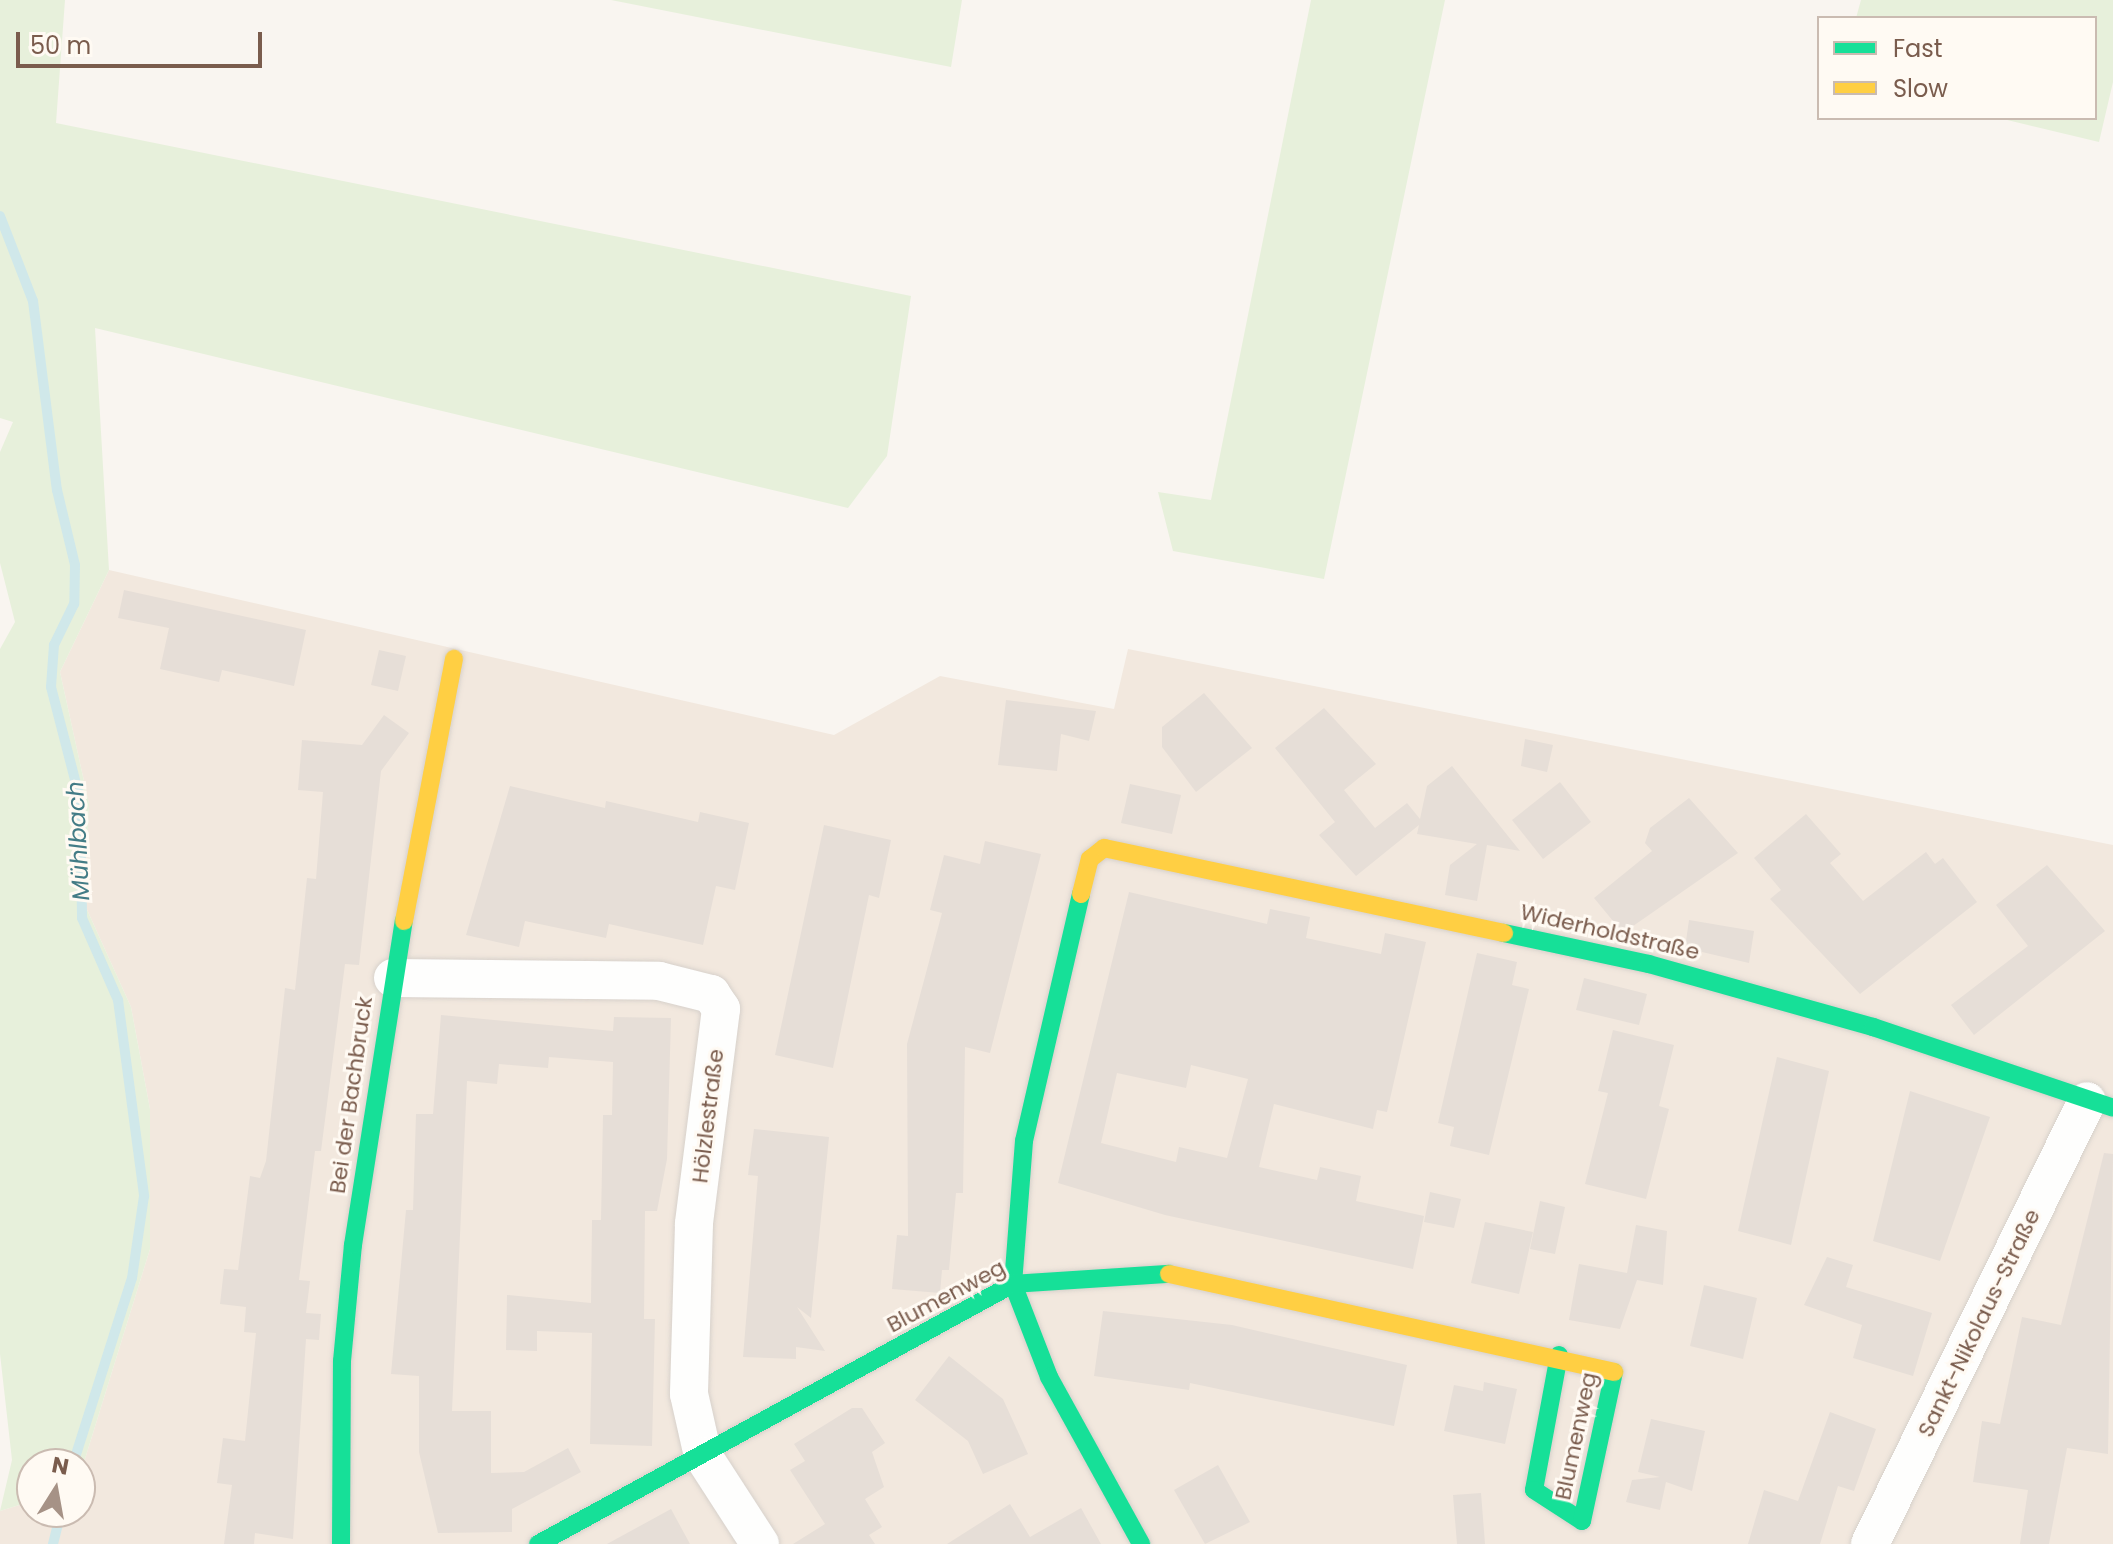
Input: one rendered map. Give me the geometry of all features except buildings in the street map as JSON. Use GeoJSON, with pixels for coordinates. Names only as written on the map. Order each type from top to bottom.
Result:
{"type":"FeatureCollection","features":[{"type":"Feature","properties":{"kind":"street","name":"Bei der Bachbruck"},"geometry":{"type":"LineString","coordinates":[[341,1544],[347,1303],[393,978],[454,659]]}},
{"type":"Feature","properties":{"kind":"street","name":"Widerholdstraße"},"geometry":{"type":"LineString","coordinates":[[1013,1284],[1024,1141],[1090,859],[1104,848],[1121,848],[1649,964],[1873,1027],[2100,1104]]}},
{"type":"Feature","properties":{"kind":"street","name":"Hölzlestraße"},"geometry":{"type":"LineString","coordinates":[[393,978],[659,981],[711,994],[721,1009],[694,1224],[689,1394],[703,1456],[760,1544]]}},
{"type":"Feature","properties":{"kind":"street","name":"Sankt-Nikolaus-Straße"},"geometry":{"type":"LineString","coordinates":[[1870,1544],[2100,1104]]}},
{"type":"Feature","properties":{"kind":"street","name":"Blumenweg"},"geometry":{"type":"LineString","coordinates":[[538,1544],[1013,1284],[1161,1272],[1559,1355],[1615,1367],[1582,1521],[1534,1490],[1559,1355]]}},
{"type":"Feature","properties":{"kind":"street"},"geometry":{"type":"LineString","coordinates":[[1013,1284],[1049,1377],[1141,1544]]}},
{"type":"Feature","properties":{"kind":"shaded area"},"geometry":{"type":"Polygon","coordinates":[[[109,570],[834,735],[940,676],[1114,709],[1128,649],[2113,845],[2113,1544],[0,1544],[0,1511],[16,1506],[16,1528],[96,1528],[96,1448],[88,1448],[150,1249],[150,1109],[131,1007],[84,903],[89,804],[60,672],[109,570]]]}},
{"type":"Feature","properties":{"kind":"green space"},"geometry":{"type":"Polygon","coordinates":[[[0,0],[65,0],[56,123],[911,296],[887,456],[848,508],[95,328],[109,570],[60,672],[89,804],[84,903],[131,1007],[150,1109],[150,1249],[88,1448],[16,1448],[16,1506],[0,1511],[12,1460],[0,1354],[0,649],[15,622],[0,563],[0,452],[13,422],[0,418],[0,0]]]}},
{"type":"Feature","properties":{"kind":"green space"},"geometry":{"type":"Polygon","coordinates":[[[611,0],[962,0],[951,67],[611,0]]]}},
{"type":"Feature","properties":{"kind":"green space"},"geometry":{"type":"Polygon","coordinates":[[[1311,0],[1445,0],[1324,579],[1173,551],[1158,492],[1211,500],[1311,0]]]}},
{"type":"Feature","properties":{"kind":"green space"},"geometry":{"type":"Polygon","coordinates":[[[1861,0],[2113,0],[2113,82],[2099,142],[2007,120],[2097,120],[2097,16],[1857,16],[1861,0]]]}},
{"type":"Feature","properties":{"kind":"waterway","name":"Mühlbach"},"geometry":{"type":"LineString","coordinates":[[0,216],[33,301],[57,490],[75,565],[74,604],[54,645],[51,687],[80,799],[82,918],[118,1000],[144,1196],[132,1278],[78,1448]]}},
{"type":"Feature","properties":{"kind":"waterway","name":"Mühlbach"},"geometry":{"type":"LineString","coordinates":[[53,1544],[57,1528]]}},
{"type":"Feature","properties":{"kind":"traffic: fast"},"geometry":{"type":"LineString","coordinates":[[1081,894],[1024,1141],[1013,1284],[1049,1377],[1141,1544]]}},
{"type":"Feature","properties":{"kind":"traffic: fast"},"geometry":{"type":"LineString","coordinates":[[341,1544],[342,1361],[353,1245],[404,921]]}},
{"type":"Feature","properties":{"kind":"traffic: fast"},"geometry":{"type":"LineString","coordinates":[[1504,933],[1649,964],[1873,1027],[2113,1108]]}},
{"type":"Feature","properties":{"kind":"traffic: fast"},"geometry":{"type":"LineString","coordinates":[[538,1544],[1013,1284],[1169,1274]]}},
{"type":"Feature","properties":{"kind":"traffic: fast"},"geometry":{"type":"LineString","coordinates":[[1559,1355],[1534,1490],[1582,1521],[1614,1372]]}},
{"type":"Feature","properties":{"kind":"traffic: slow"},"geometry":{"type":"LineString","coordinates":[[404,921],[454,659]]}},
{"type":"Feature","properties":{"kind":"traffic: slow"},"geometry":{"type":"LineString","coordinates":[[1081,894],[1090,859],[1104,848],[1504,933]]}},
{"type":"Feature","properties":{"kind":"traffic: slow"},"geometry":{"type":"LineString","coordinates":[[1169,1274],[1614,1372]]}}]}
